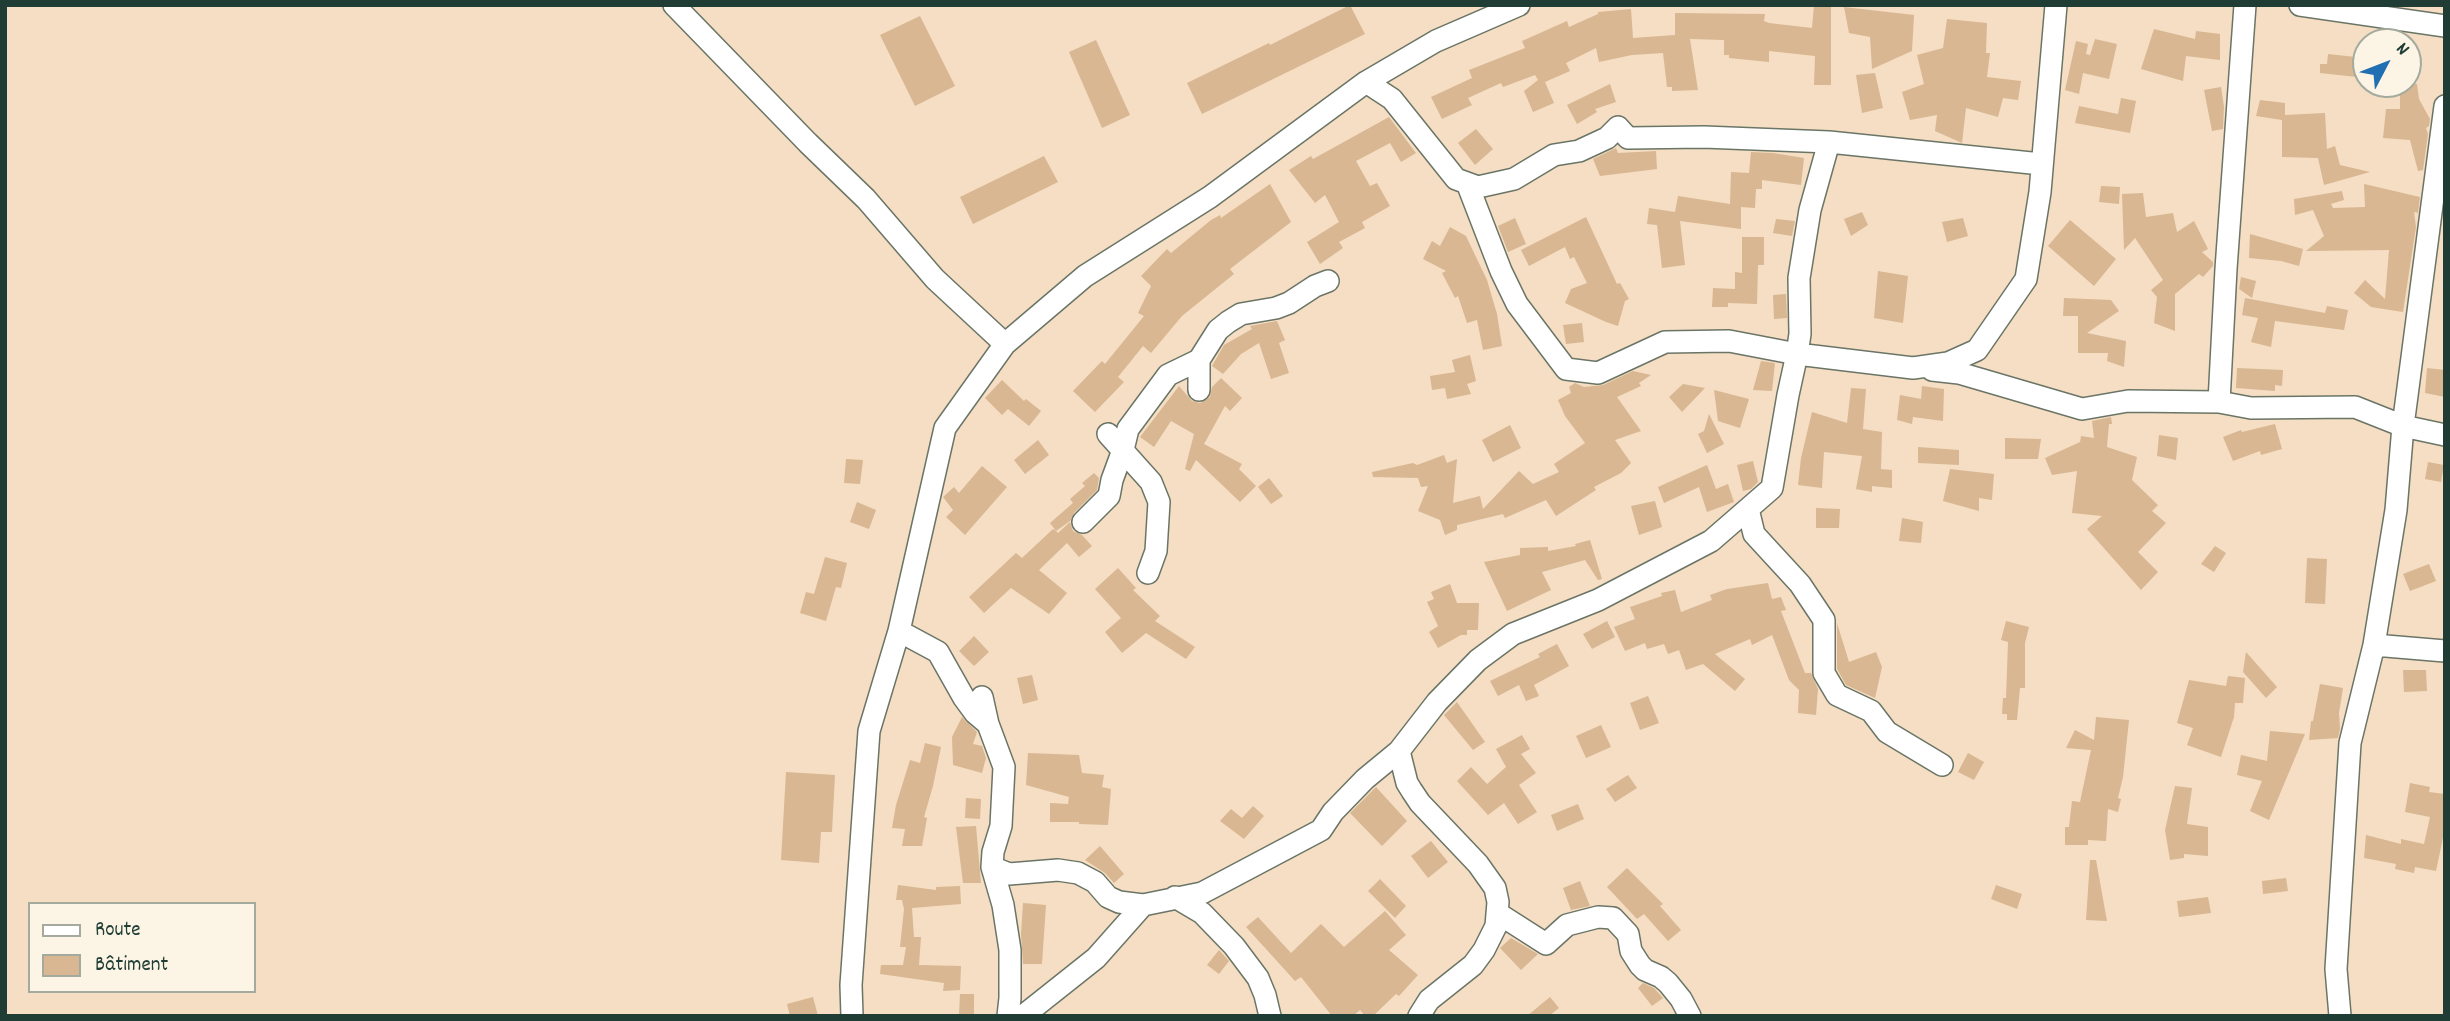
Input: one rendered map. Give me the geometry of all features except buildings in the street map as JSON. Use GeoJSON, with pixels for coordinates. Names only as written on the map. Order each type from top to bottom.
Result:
{"type":"FeatureCollection","features":[{"type":"Feature","properties":{"kind":"street"},"geometry":{"type":"LineString","coordinates":[[674,5],[866,199],[935,279],[1005,344]]}},
{"type":"Feature","properties":{"kind":"street"},"geometry":{"type":"LineString","coordinates":[[852,1016],[850,985],[869,731],[899,631],[945,428],[1005,344],[1085,276],[1210,197],[1366,82],[1436,41],[1519,5]]}},
{"type":"Feature","properties":{"kind":"street"},"geometry":{"type":"LineString","coordinates":[[1968,365],[2026,279],[2040,192],[2056,5]]}},
{"type":"Feature","properties":{"kind":"street"},"geometry":{"type":"LineString","coordinates":[[2300,5],[2445,26]]}},
{"type":"Feature","properties":{"kind":"street"},"geometry":{"type":"LineString","coordinates":[[2219,402],[2243,6]]}},
{"type":"Feature","properties":{"kind":"street"},"geometry":{"type":"LineString","coordinates":[[1366,82],[1392,99],[1456,179],[1478,187],[1514,179],[1554,155],[1579,151],[1607,138],[1618,127],[1628,138],[1704,137],[1829,142],[2041,164]]}},
{"type":"Feature","properties":{"kind":"street"},"geometry":{"type":"LineString","coordinates":[[2340,1016],[2336,969],[2350,743],[2374,645],[2396,510],[2403,426],[2445,106]]}},
{"type":"Feature","properties":{"kind":"street"},"geometry":{"type":"LineString","coordinates":[[992,867],[1009,874],[1058,870],[1078,873],[1095,882],[1108,897],[1143,905],[1202,893],[1225,883],[1321,830],[1333,811],[1398,751],[1437,702],[1478,660],[1513,634],[1598,600],[1711,541],[1748,509],[1772,488],[1800,334],[1799,278],[1810,210],[1829,142]]}},
{"type":"Feature","properties":{"kind":"street"},"geometry":{"type":"LineString","coordinates":[[1467,183],[1501,271],[1517,304],[1566,369],[1598,373],[1665,342],[1729,341],[1797,354],[1913,368],[1948,363],[1968,365],[2082,409],[2128,401],[2219,402],[2251,408],[2355,407],[2403,426],[2445,435]]}},
{"type":"Feature","properties":{"kind":"street"},"geometry":{"type":"LineString","coordinates":[[1199,390],[1199,360],[1217,330],[1241,314],[1276,308],[1328,281]]}},
{"type":"Feature","properties":{"kind":"street"},"geometry":{"type":"LineString","coordinates":[[1083,522],[1109,496],[1128,429],[1168,375],[1199,360]]}},
{"type":"Feature","properties":{"kind":"street"},"geometry":{"type":"LineString","coordinates":[[1108,434],[1151,482],[1159,502],[1156,551],[1148,573]]}},
{"type":"Feature","properties":{"kind":"street"},"geometry":{"type":"LineString","coordinates":[[1748,509],[1754,534],[1800,584],[1824,620],[1824,673],[1836,695],[1871,711],[1887,732],[1942,765]]}},
{"type":"Feature","properties":{"kind":"street"},"geometry":{"type":"LineString","coordinates":[[899,631],[938,652],[964,698],[988,724]]}},
{"type":"Feature","properties":{"kind":"street"},"geometry":{"type":"LineString","coordinates":[[2374,645],[2445,651]]}},
{"type":"Feature","properties":{"kind":"street"},"geometry":{"type":"LineString","coordinates":[[982,697],[988,724],[1004,766],[1001,826],[993,852],[992,867],[1003,905],[1010,950],[1008,1016]]}},
{"type":"Feature","properties":{"kind":"street"},"geometry":{"type":"LineString","coordinates":[[1398,751],[1407,783],[1420,803],[1464,847],[1495,888],[1499,914],[1491,938],[1473,965],[1429,1000],[1419,1016]]}},
{"type":"Feature","properties":{"kind":"street"},"geometry":{"type":"LineString","coordinates":[[1175,897],[1202,913],[1234,946],[1258,978],[1270,1016]]}},
{"type":"Feature","properties":{"kind":"street"},"geometry":{"type":"LineString","coordinates":[[1023,1016],[1096,958],[1143,905]]}},
{"type":"Feature","properties":{"kind":"street"},"geometry":{"type":"LineString","coordinates":[[1499,914],[1546,944],[1567,925],[1598,917],[1613,918],[1628,934],[1631,951],[1640,965],[1664,978],[1690,1016]]}}]}
